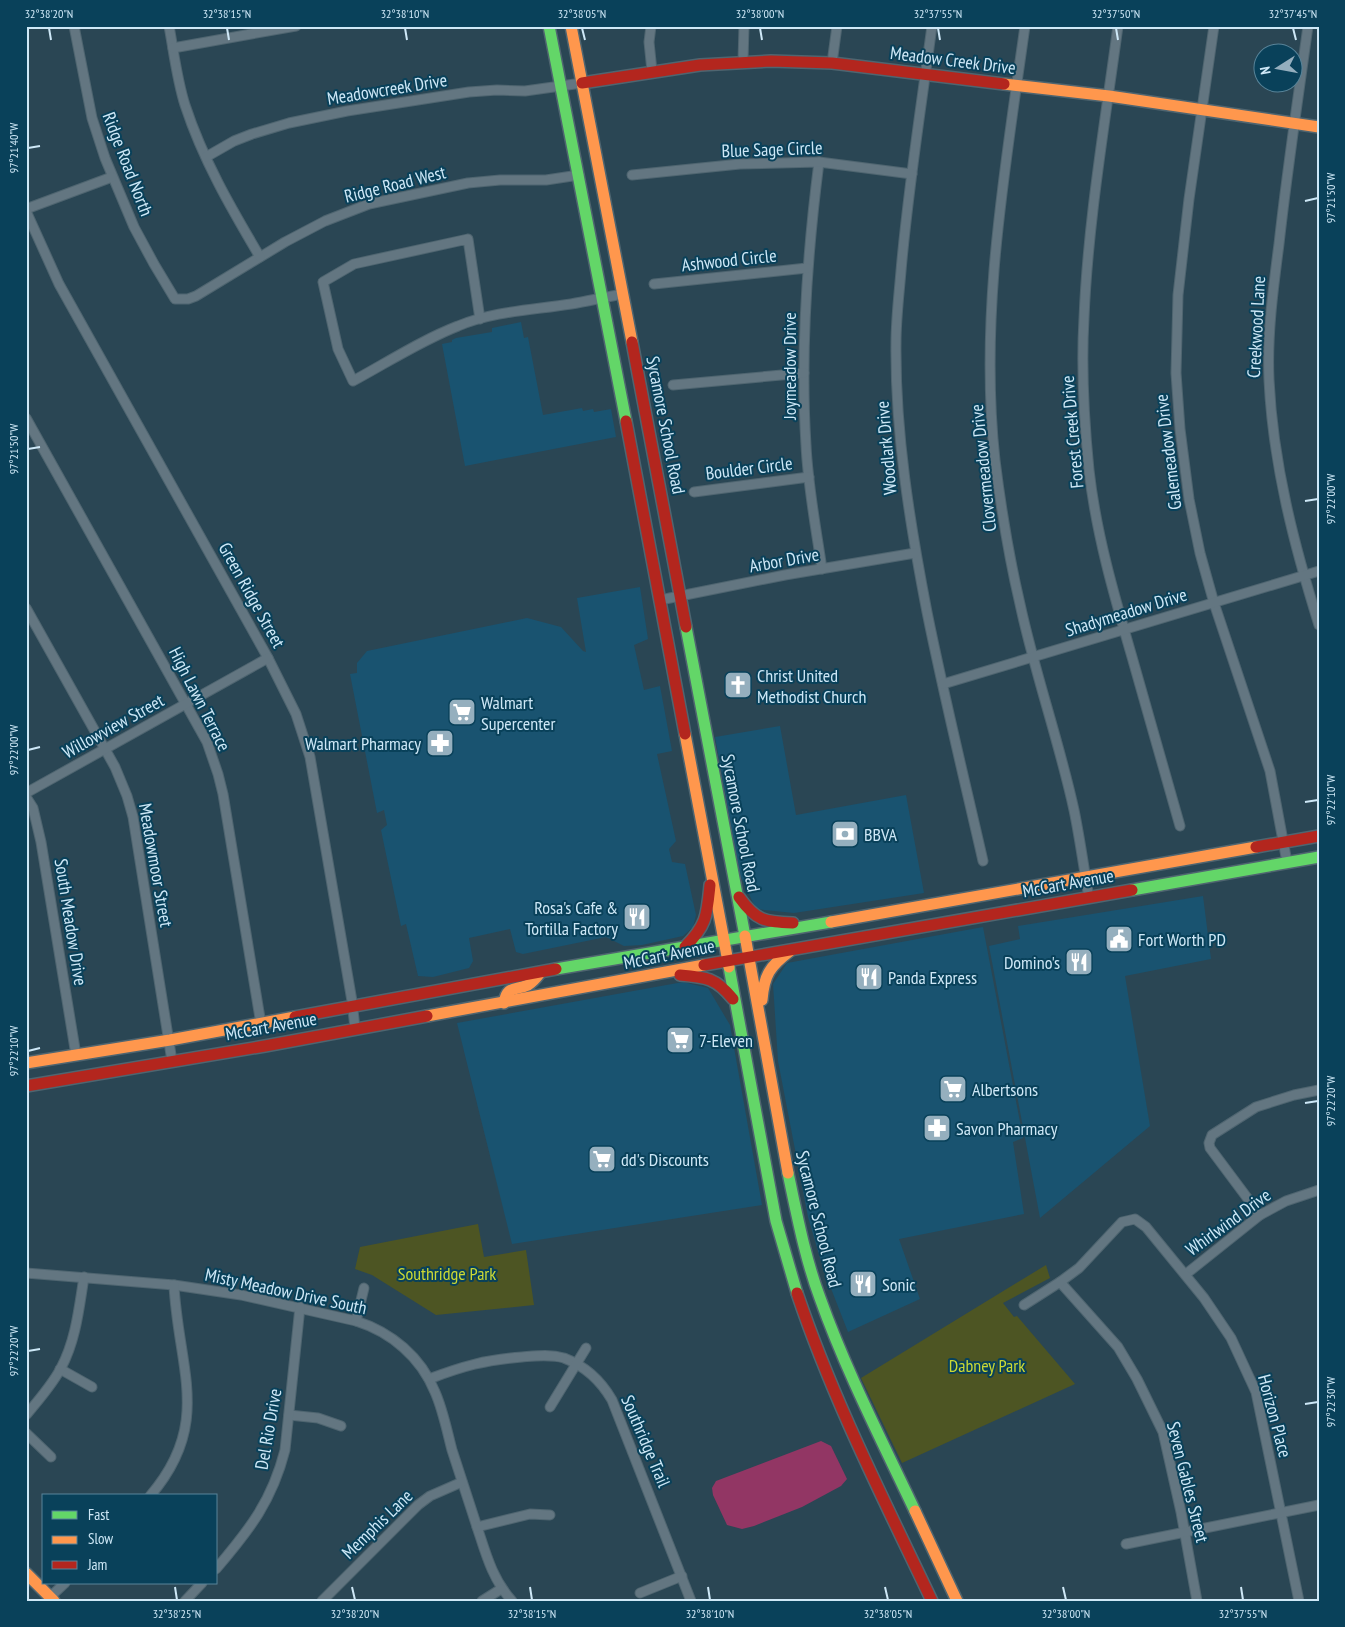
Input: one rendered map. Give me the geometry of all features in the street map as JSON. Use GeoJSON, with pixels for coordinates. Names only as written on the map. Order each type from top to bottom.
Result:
{"type":"FeatureCollection","features":[{"type":"Feature","properties":{"kind":"main road"},"geometry":{"type":"LineString","coordinates":[[549,26],[603,297],[781,1240],[811,1336],[832,1388],[932,1601]]}},
{"type":"Feature","properties":{"kind":"main road","name":"Sycamore School Road"},"geometry":{"type":"LineString","coordinates":[[571,26],[710,748],[800,1232],[831,1329],[855,1386],[958,1601]]}},
{"type":"Feature","properties":{"kind":"main road","name":"Meadow Creek Drive"},"geometry":{"type":"LineString","coordinates":[[582,83],[652,71],[743,61],[832,63],[1109,96],[1319,127]]}},
{"type":"Feature","properties":{"kind":"main road"},"geometry":{"type":"LineString","coordinates":[[636,470],[656,466]]}},
{"type":"Feature","properties":{"kind":"main road"},"geometry":{"type":"LineString","coordinates":[[688,753],[710,748]]}},
{"type":"Feature","properties":{"kind":"main road","name":"McCart Avenue"},"geometry":{"type":"LineString","coordinates":[[26,1063],[354,1008],[724,940],[1319,836]]}},
{"type":"Feature","properties":{"kind":"main road","name":"McCart Avenue"},"geometry":{"type":"LineString","coordinates":[[26,1086],[470,1009],[793,949],[1319,857]]}},
{"type":"Feature","properties":{"kind":"main road"},"geometry":{"type":"LineString","coordinates":[[685,947],[699,934],[708,917],[712,872]]}},
{"type":"Feature","properties":{"kind":"main road"},"geometry":{"type":"LineString","coordinates":[[737,894],[747,909],[764,922],[823,924]]}},
{"type":"Feature","properties":{"kind":"main road"},"geometry":{"type":"LineString","coordinates":[[908,909],[912,928]]}},
{"type":"Feature","properties":{"kind":"main road"},"geometry":{"type":"LineString","coordinates":[[760,1023],[763,983],[774,963],[793,949]]}},
{"type":"Feature","properties":{"kind":"main road"},"geometry":{"type":"LineString","coordinates":[[504,1002],[505,995],[509,990],[530,984],[540,973]]}},
{"type":"Feature","properties":{"kind":"main road"},"geometry":{"type":"LineString","coordinates":[[660,974],[709,976],[722,985],[734,999]]}},
{"type":"Feature","properties":{"kind":"main road"},"geometry":{"type":"LineString","coordinates":[[470,1009],[477,999],[489,997],[499,992],[503,988],[502,980]]}},
{"type":"Feature","properties":{"kind":"main road"},"geometry":{"type":"LineString","coordinates":[[758,1123],[778,1121]]}},
{"type":"Feature","properties":{"kind":"main road"},"geometry":{"type":"LineString","coordinates":[[811,1336],[831,1329]]}},
{"type":"Feature","properties":{"kind":"main road"},"geometry":{"type":"LineString","coordinates":[[26,1573],[52,1599]]}},
{"type":"Feature","properties":{"kind":"street","name":"Ridge Road North"},"geometry":{"type":"LineString","coordinates":[[74,26],[92,118],[112,177],[134,227],[169,291],[175,299],[181,300]]}},
{"type":"Feature","properties":{"kind":"street"},"geometry":{"type":"LineString","coordinates":[[169,26],[185,105],[226,200],[260,257]]}},
{"type":"Feature","properties":{"kind":"street"},"geometry":{"type":"LineString","coordinates":[[173,48],[296,26]]}},
{"type":"Feature","properties":{"kind":"street"},"geometry":{"type":"LineString","coordinates":[[650,26],[649,42],[652,71]]}},
{"type":"Feature","properties":{"kind":"street"},"geometry":{"type":"LineString","coordinates":[[743,61],[744,26]]}},
{"type":"Feature","properties":{"kind":"street"},"geometry":{"type":"LineString","coordinates":[[832,63],[837,26]]}},
{"type":"Feature","properties":{"kind":"street","name":"Woodlark Drive"},"geometry":{"type":"LineString","coordinates":[[932,26],[905,222],[896,344],[899,419],[909,514],[916,553],[983,861]]}},
{"type":"Feature","properties":{"kind":"street","name":"Clovermeadow Drive"},"geometry":{"type":"LineString","coordinates":[[1025,26],[1002,191],[994,265],[991,324],[991,397],[996,461],[1009,549],[1020,605],[1074,810],[1089,898]]}},
{"type":"Feature","properties":{"kind":"street","name":"Forest Creek Drive"},"geometry":{"type":"LineString","coordinates":[[1118,26],[1088,268],[1084,318],[1083,379],[1090,470],[1097,522],[1124,630],[1180,826]]}},
{"type":"Feature","properties":{"kind":"street","name":"Galemeadow Drive"},"geometry":{"type":"LineString","coordinates":[[1214,26],[1180,275],[1176,373],[1183,458],[1200,553],[1214,603],[1270,771],[1287,862]]}},
{"type":"Feature","properties":{"kind":"street","name":"Creekwood Lane"},"geometry":{"type":"LineString","coordinates":[[1308,26],[1283,204],[1270,314],[1269,380],[1278,466],[1303,575],[1319,625]]}},
{"type":"Feature","properties":{"kind":"street","name":"Meadowcreek Drive"},"geometry":{"type":"LineString","coordinates":[[206,157],[234,141],[289,122],[469,92],[525,91],[582,83]]}},
{"type":"Feature","properties":{"kind":"street","name":"Blue Sage Circle"},"geometry":{"type":"LineString","coordinates":[[632,175],[740,164],[819,162],[912,174]]}},
{"type":"Feature","properties":{"kind":"street","name":"Joymeadow Drive"},"geometry":{"type":"LineString","coordinates":[[819,162],[807,268],[804,373],[808,477],[822,569]]}},
{"type":"Feature","properties":{"kind":"street","name":"Ridge Road West"},"geometry":{"type":"LineString","coordinates":[[181,300],[196,296],[260,257],[325,221],[369,204],[468,183],[500,180],[546,180],[579,175]]}},
{"type":"Feature","properties":{"kind":"street"},"geometry":{"type":"LineString","coordinates":[[26,210],[112,177]]}},
{"type":"Feature","properties":{"kind":"street","name":"Green Ridge Street"},"geometry":{"type":"LineString","coordinates":[[26,210],[59,284],[268,658],[296,714],[310,757],[356,1028]]}},
{"type":"Feature","properties":{"kind":"street"},"geometry":{"type":"LineString","coordinates":[[480,319],[468,239],[354,264],[323,282],[338,348],[354,381],[458,325],[533,308],[570,304],[623,294]]}},
{"type":"Feature","properties":{"kind":"street","name":"Ashwood Circle"},"geometry":{"type":"LineString","coordinates":[[654,284],[807,268]]}},
{"type":"Feature","properties":{"kind":"street"},"geometry":{"type":"LineString","coordinates":[[673,385],[804,373]]}},
{"type":"Feature","properties":{"kind":"street","name":"High Lawn Terrace"},"geometry":{"type":"LineString","coordinates":[[26,418],[207,742],[223,794],[260,1024]]}},
{"type":"Feature","properties":{"kind":"street","name":"Boulder Circle"},"geometry":{"type":"LineString","coordinates":[[694,492],[808,477]]}},
{"type":"Feature","properties":{"kind":"street","name":"Arbor Drive"},"geometry":{"type":"LineString","coordinates":[[660,600],[916,553]]}},
{"type":"Feature","properties":{"kind":"street","name":"Shadymeadow Drive"},"geometry":{"type":"LineString","coordinates":[[943,684],[1319,571]]}},
{"type":"Feature","properties":{"kind":"street","name":"Meadowmoor Street"},"geometry":{"type":"LineString","coordinates":[[26,608],[115,767],[127,796],[133,817],[172,1061]]}},
{"type":"Feature","properties":{"kind":"street","name":"Willowview Street"},"geometry":{"type":"LineString","coordinates":[[26,795],[104,749],[268,658]]}},
{"type":"Feature","properties":{"kind":"street","name":"South Meadow Drive"},"geometry":{"type":"LineString","coordinates":[[26,795],[33,808],[41,842],[76,1055]]}},
{"type":"Feature","properties":{"kind":"street"},"geometry":{"type":"LineString","coordinates":[[1260,1215],[1210,1148],[1210,1139],[1212,1135],[1256,1107],[1286,1097],[1319,1090]]}},
{"type":"Feature","properties":{"kind":"street","name":"Whirlwind Drive"},"geometry":{"type":"LineString","coordinates":[[1186,1274],[1260,1215],[1286,1201],[1319,1190]]}},
{"type":"Feature","properties":{"kind":"street","name":"Horizon Place"},"geometry":{"type":"LineString","coordinates":[[1060,1282],[1079,1268],[1122,1222],[1132,1219],[1140,1221],[1146,1227],[1204,1298],[1231,1338],[1256,1392],[1299,1601]]}},
{"type":"Feature","properties":{"kind":"street","name":"Misty Meadow Drive South"},"geometry":{"type":"LineString","coordinates":[[26,1273],[174,1285],[241,1295],[300,1307],[370,1325],[395,1340],[419,1363],[435,1392],[489,1563],[501,1588],[512,1601]]}},
{"type":"Feature","properties":{"kind":"street"},"geometry":{"type":"LineString","coordinates":[[26,1415],[60,1370],[73,1338],[84,1277]]}},
{"type":"Feature","properties":{"kind":"street"},"geometry":{"type":"LineString","coordinates":[[1024,1305],[1060,1282]]}},
{"type":"Feature","properties":{"kind":"street","name":"Seven Gables Street"},"geometry":{"type":"LineString","coordinates":[[1060,1282],[1118,1347],[1137,1379],[1162,1432],[1197,1601]]}},
{"type":"Feature","properties":{"kind":"street"},"geometry":{"type":"LineString","coordinates":[[152,1494],[179,1453],[186,1428],[188,1406],[187,1381],[175,1309],[174,1285]]}},
{"type":"Feature","properties":{"kind":"street"},"geometry":{"type":"LineString","coordinates":[[356,1321],[364,1288]]}},
{"type":"Feature","properties":{"kind":"street","name":"Del Rio Drive"},"geometry":{"type":"LineString","coordinates":[[218,1567],[258,1516],[274,1484],[285,1450],[300,1307]]}},
{"type":"Feature","properties":{"kind":"street"},"geometry":{"type":"LineString","coordinates":[[550,1407],[586,1348]]}},
{"type":"Feature","properties":{"kind":"street","name":"Southridge Trail"},"geometry":{"type":"LineString","coordinates":[[429,1379],[468,1364],[497,1359],[546,1356],[564,1358],[584,1368],[598,1381],[612,1400],[692,1601]]}},
{"type":"Feature","properties":{"kind":"street"},"geometry":{"type":"LineString","coordinates":[[60,1370],[92,1387]]}},
{"type":"Feature","properties":{"kind":"street"},"geometry":{"type":"LineString","coordinates":[[289,1415],[318,1418],[341,1426]]}},
{"type":"Feature","properties":{"kind":"street"},"geometry":{"type":"LineString","coordinates":[[26,1433],[51,1457]]}},
{"type":"Feature","properties":{"kind":"street","name":"Memphis Lane"},"geometry":{"type":"LineString","coordinates":[[322,1601],[418,1505],[430,1496],[462,1482]]}},
{"type":"Feature","properties":{"kind":"street"},"geometry":{"type":"LineString","coordinates":[[1126,1544],[1319,1505]]}},
{"type":"Feature","properties":{"kind":"street"},"geometry":{"type":"LineString","coordinates":[[477,1527],[530,1514],[550,1514]]}},
{"type":"Feature","properties":{"kind":"street"},"geometry":{"type":"LineString","coordinates":[[640,1593],[682,1576]]}},
{"type":"Feature","properties":{"kind":"street"},"geometry":{"type":"LineString","coordinates":[[52,1599],[64,1584]]}},
{"type":"Feature","properties":{"kind":"street"},"geometry":{"type":"LineString","coordinates":[[185,1601],[201,1584]]}},
{"type":"Feature","properties":{"kind":"street"},"geometry":{"type":"LineString","coordinates":[[482,1601],[501,1588]]}},
{"type":"Feature","properties":{"kind":"shaded area"},"geometry":{"type":"Polygon","coordinates":[[[521,322],[524,338],[528,337],[543,415],[582,408],[583,411],[593,409],[594,412],[611,409],[616,437],[465,466],[442,344],[452,342],[456,338],[492,332],[492,328],[521,322]]]}},
{"type":"Feature","properties":{"kind":"shaded area"},"geometry":{"type":"Polygon","coordinates":[[[640,587],[648,639],[634,645],[644,690],[660,686],[672,751],[657,754],[676,841],[669,849],[672,862],[685,864],[696,915],[693,927],[683,936],[642,945],[624,946],[606,937],[523,954],[516,952],[510,929],[469,938],[473,961],[469,968],[433,977],[418,976],[406,924],[401,926],[381,830],[387,825],[384,810],[377,813],[350,674],[357,673],[357,663],[367,651],[527,618],[561,627],[586,652],[577,598],[640,587]]]}},
{"type":"Feature","properties":{"kind":"shaded area"},"geometry":{"type":"Polygon","coordinates":[[[780,726],[796,815],[906,795],[924,893],[794,913],[756,909],[740,875],[715,737],[780,726]]]}},
{"type":"Feature","properties":{"kind":"shaded area"},"geometry":{"type":"Polygon","coordinates":[[[1203,896],[1211,959],[1125,976],[1150,1126],[1040,1218],[989,946],[1020,939],[1018,926],[1203,896]]]}},
{"type":"Feature","properties":{"kind":"shaded area"},"geometry":{"type":"Polygon","coordinates":[[[983,927],[1023,1138],[1013,1142],[1024,1214],[899,1239],[920,1299],[848,1332],[823,1268],[808,1217],[778,1061],[773,984],[787,963],[983,927]]]}},
{"type":"Feature","properties":{"kind":"shaded area"},"geometry":{"type":"Polygon","coordinates":[[[683,982],[708,988],[730,1025],[762,1205],[512,1244],[457,1023],[683,982]]]}},
{"type":"Feature","properties":{"kind":"shaded area"},"geometry":{"type":"Polygon","coordinates":[[[821,1441],[831,1446],[847,1479],[841,1486],[802,1507],[754,1526],[742,1529],[727,1525],[713,1495],[712,1488],[716,1481],[821,1441]]]}},
{"type":"Feature","properties":{"kind":"green space","name":"Southridge Park"},"geometry":{"type":"Polygon","coordinates":[[[478,1224],[484,1257],[526,1250],[534,1305],[436,1315],[372,1275],[355,1269],[360,1247],[478,1224]]]}},
{"type":"Feature","properties":{"kind":"green space","name":"Dabney Park"},"geometry":{"type":"Polygon","coordinates":[[[1046,1265],[1050,1278],[1003,1303],[1014,1317],[1017,1316],[1075,1384],[902,1463],[861,1378],[1046,1265]]]}},
{"type":"Feature","properties":{"kind":"traffic: fast"},"geometry":{"type":"LineString","coordinates":[[549,26],[626,421]]}},
{"type":"Feature","properties":{"kind":"traffic: fast"},"geometry":{"type":"LineString","coordinates":[[686,627],[745,936]]}},
{"type":"Feature","properties":{"kind":"traffic: fast"},"geometry":{"type":"LineString","coordinates":[[1132,890],[1319,857]]}},
{"type":"Feature","properties":{"kind":"traffic: fast"},"geometry":{"type":"LineString","coordinates":[[556,969],[831,922]]}},
{"type":"Feature","properties":{"kind":"traffic: fast"},"geometry":{"type":"LineString","coordinates":[[729,967],[776,1221],[797,1293]]}},
{"type":"Feature","properties":{"kind":"traffic: fast"},"geometry":{"type":"LineString","coordinates":[[788,1173],[810,1268],[830,1325],[865,1406],[915,1511]]}},
{"type":"Feature","properties":{"kind":"traffic: slow"},"geometry":{"type":"LineString","coordinates":[[571,26],[632,342]]}},
{"type":"Feature","properties":{"kind":"traffic: slow"},"geometry":{"type":"LineString","coordinates":[[1004,84],[1109,96],[1319,127]]}},
{"type":"Feature","properties":{"kind":"traffic: slow"},"geometry":{"type":"LineString","coordinates":[[685,734],[729,967]]}},
{"type":"Feature","properties":{"kind":"traffic: slow"},"geometry":{"type":"LineString","coordinates":[[831,922],[1256,847]]}},
{"type":"Feature","properties":{"kind":"traffic: slow"},"geometry":{"type":"LineString","coordinates":[[745,936],[788,1173]]}},
{"type":"Feature","properties":{"kind":"traffic: slow"},"geometry":{"type":"LineString","coordinates":[[762,1000],[766,977],[777,961],[790,951]]}},
{"type":"Feature","properties":{"kind":"traffic: slow"},"geometry":{"type":"LineString","coordinates":[[427,1016],[704,965]]}},
{"type":"Feature","properties":{"kind":"traffic: slow"},"geometry":{"type":"LineString","coordinates":[[504,1003],[509,991],[528,985],[540,973]]}},
{"type":"Feature","properties":{"kind":"traffic: slow"},"geometry":{"type":"LineString","coordinates":[[26,1063],[170,1040],[295,1017]]}},
{"type":"Feature","properties":{"kind":"traffic: slow"},"geometry":{"type":"LineString","coordinates":[[915,1511],[957,1601]]}},
{"type":"Feature","properties":{"kind":"traffic: slow"},"geometry":{"type":"LineString","coordinates":[[26,1573],[54,1601]]}},
{"type":"Feature","properties":{"kind":"traffic: jam"},"geometry":{"type":"LineString","coordinates":[[582,83],[700,65],[771,61],[832,63],[1004,84]]}},
{"type":"Feature","properties":{"kind":"traffic: jam"},"geometry":{"type":"LineString","coordinates":[[632,342],[686,627]]}},
{"type":"Feature","properties":{"kind":"traffic: jam"},"geometry":{"type":"LineString","coordinates":[[626,421],[685,734]]}},
{"type":"Feature","properties":{"kind":"traffic: jam"},"geometry":{"type":"LineString","coordinates":[[1256,847],[1319,836]]}},
{"type":"Feature","properties":{"kind":"traffic: jam"},"geometry":{"type":"LineString","coordinates":[[685,947],[698,932],[705,919],[710,885]]}},
{"type":"Feature","properties":{"kind":"traffic: jam"},"geometry":{"type":"LineString","coordinates":[[704,965],[1132,890]]}},
{"type":"Feature","properties":{"kind":"traffic: jam"},"geometry":{"type":"LineString","coordinates":[[739,897],[756,916],[762,919],[793,923]]}},
{"type":"Feature","properties":{"kind":"traffic: jam"},"geometry":{"type":"LineString","coordinates":[[295,1017],[556,969]]}},
{"type":"Feature","properties":{"kind":"traffic: jam"},"geometry":{"type":"LineString","coordinates":[[680,975],[710,980],[721,987],[733,999]]}},
{"type":"Feature","properties":{"kind":"traffic: jam"},"geometry":{"type":"LineString","coordinates":[[26,1086],[265,1046],[427,1016]]}},
{"type":"Feature","properties":{"kind":"traffic: jam"},"geometry":{"type":"LineString","coordinates":[[797,1293],[843,1411],[932,1601]]}},
{"type":"Feature","properties":{"kind":"place","name":"Christ United Methodist Church"},"geometry":{"type":"Point","coordinates":[738,685]}},
{"type":"Feature","properties":{"kind":"place","name":"Walmart Supercenter"},"geometry":{"type":"Point","coordinates":[462,712]}},
{"type":"Feature","properties":{"kind":"place","name":"Walmart Pharmacy"},"geometry":{"type":"Point","coordinates":[440,743]}},
{"type":"Feature","properties":{"kind":"place","name":"BBVA"},"geometry":{"type":"Point","coordinates":[845,834]}},
{"type":"Feature","properties":{"kind":"place","name":"Rosa's Cafe & Tortilla Factory"},"geometry":{"type":"Point","coordinates":[637,917]}},
{"type":"Feature","properties":{"kind":"place","name":"Fort Worth PD"},"geometry":{"type":"Point","coordinates":[1119,939]}},
{"type":"Feature","properties":{"kind":"place","name":"Domino's"},"geometry":{"type":"Point","coordinates":[1079,962]}},
{"type":"Feature","properties":{"kind":"place","name":"Panda Express"},"geometry":{"type":"Point","coordinates":[869,977]}},
{"type":"Feature","properties":{"kind":"place","name":"7-Eleven"},"geometry":{"type":"Point","coordinates":[680,1040]}},
{"type":"Feature","properties":{"kind":"place","name":"Albertsons"},"geometry":{"type":"Point","coordinates":[953,1089]}},
{"type":"Feature","properties":{"kind":"place","name":"Savon Pharmacy"},"geometry":{"type":"Point","coordinates":[937,1128]}},
{"type":"Feature","properties":{"kind":"place","name":"dd's Discounts"},"geometry":{"type":"Point","coordinates":[602,1159]}},
{"type":"Feature","properties":{"kind":"place","name":"Sonic"},"geometry":{"type":"Point","coordinates":[863,1284]}}]}
